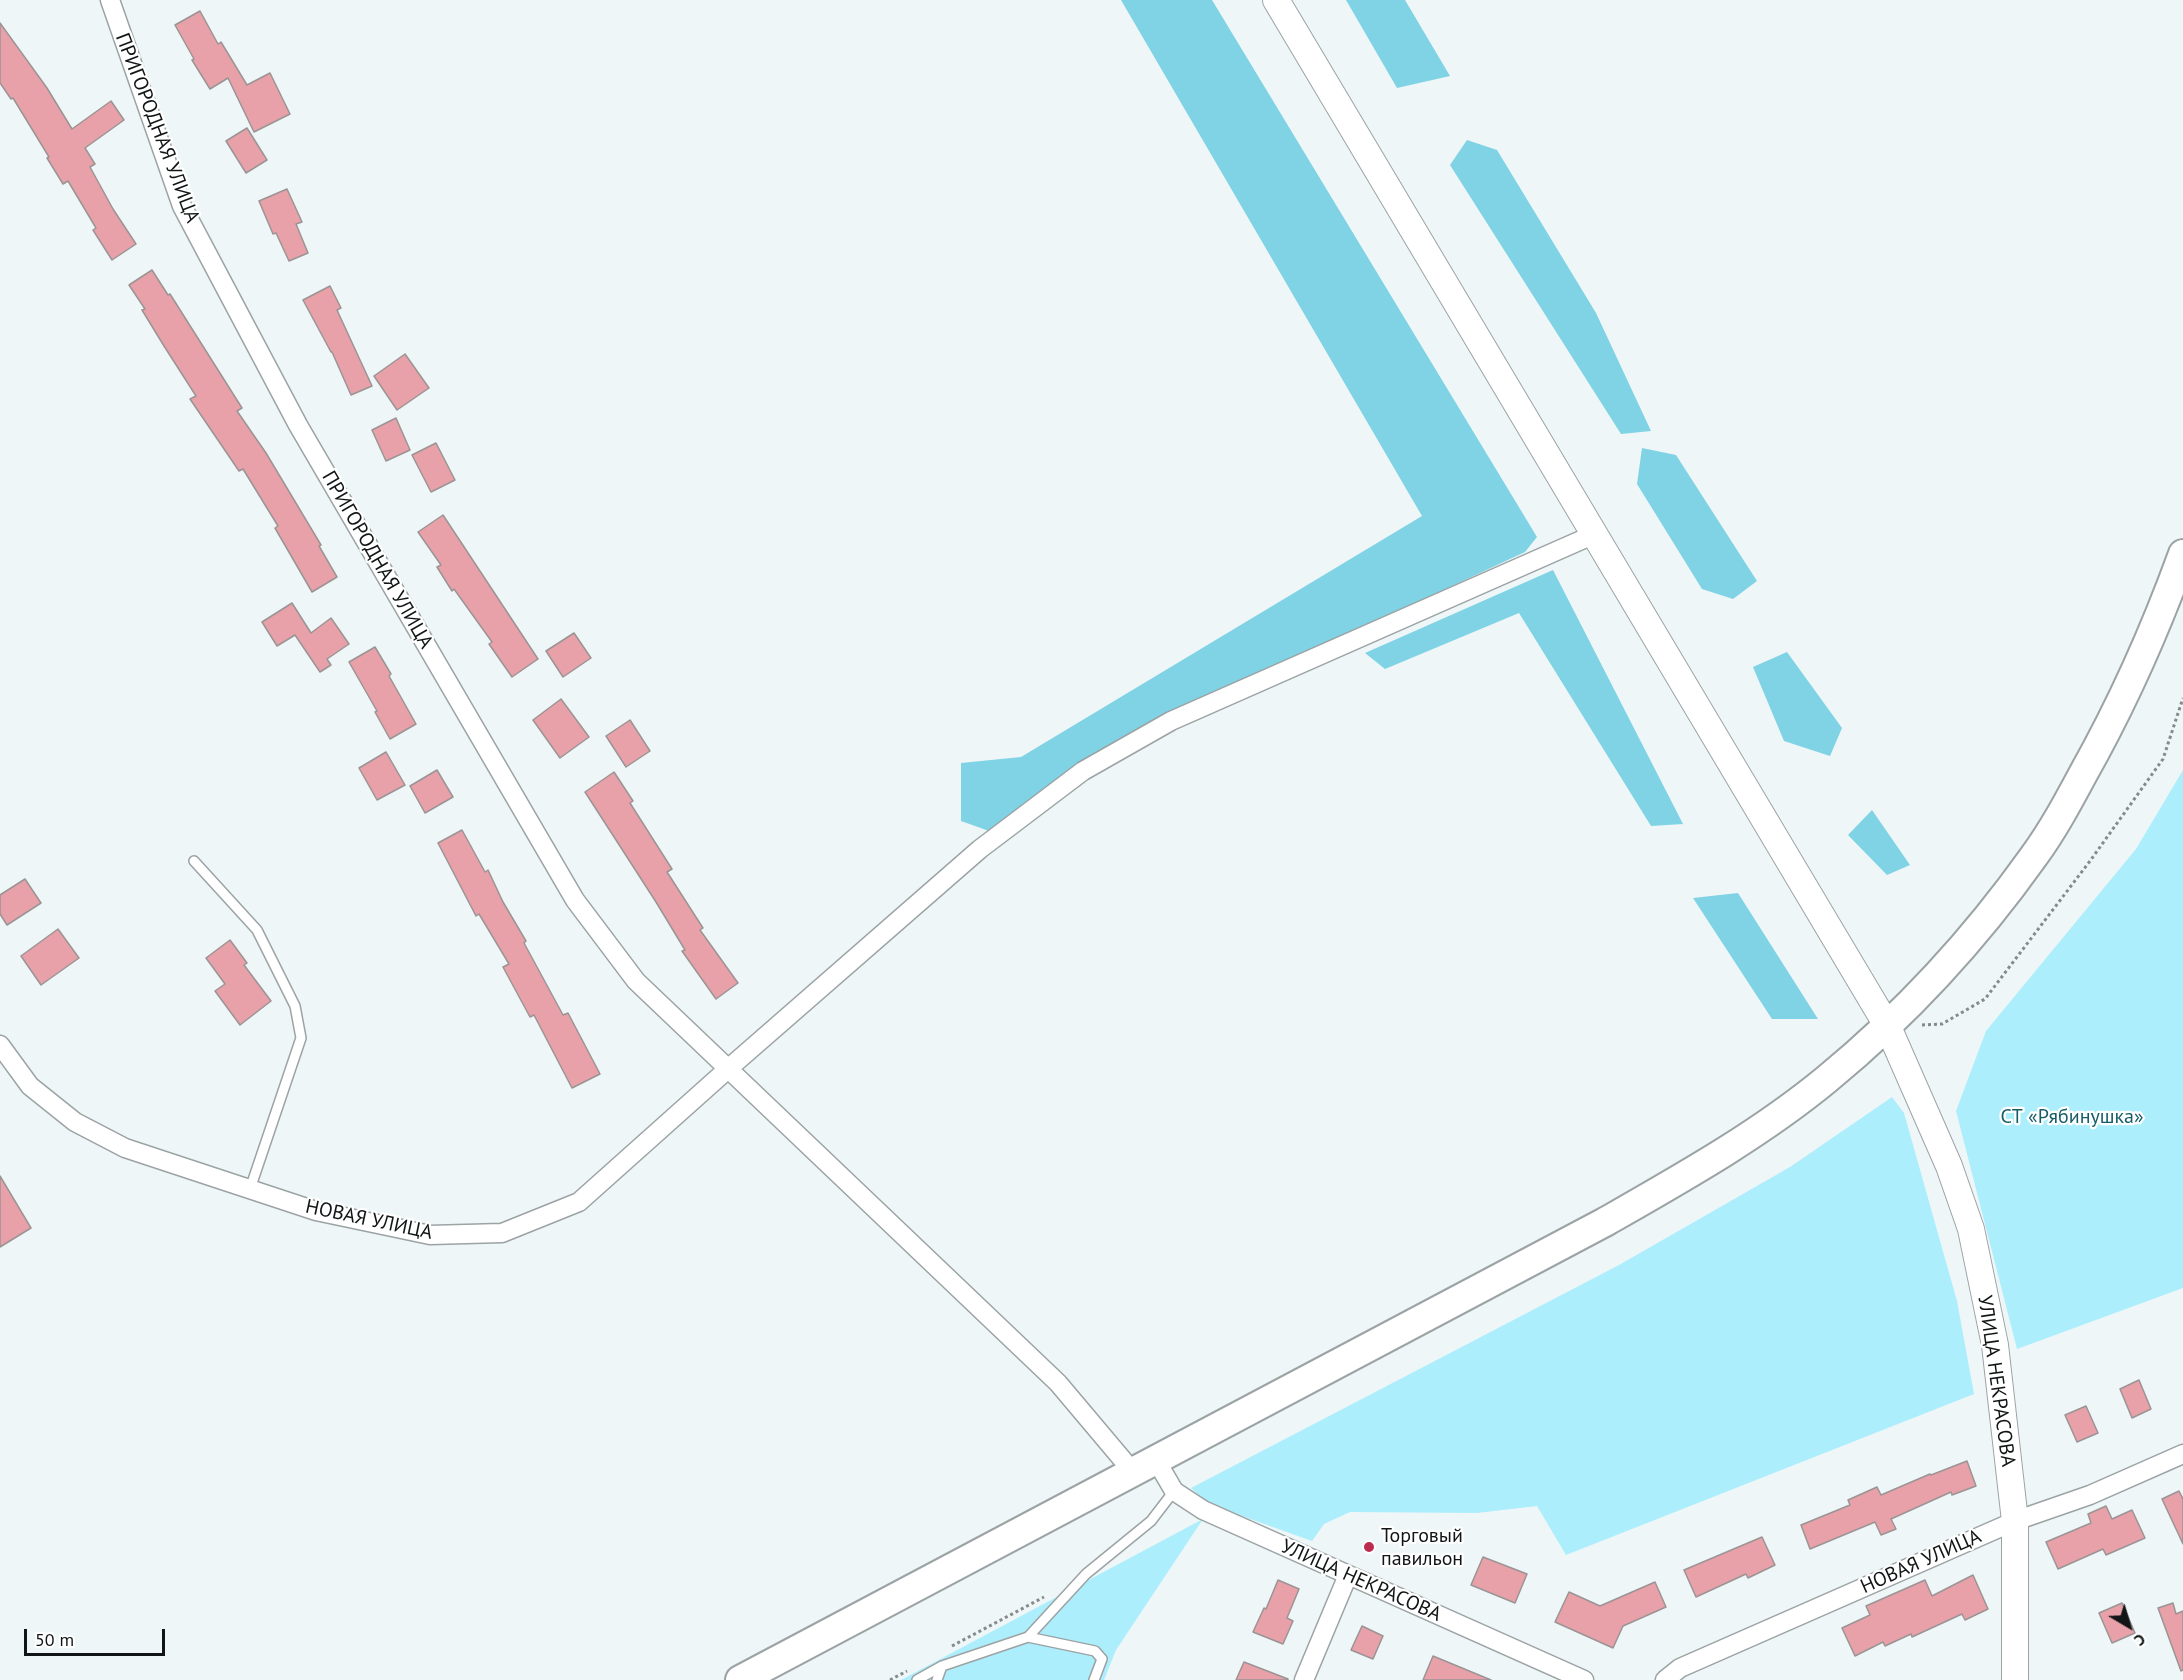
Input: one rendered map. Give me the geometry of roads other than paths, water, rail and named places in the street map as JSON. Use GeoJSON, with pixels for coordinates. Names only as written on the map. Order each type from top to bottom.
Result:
{"type":"FeatureCollection","features":[{"type":"Feature","properties":{"kind":"main road"},"geometry":{"type":"LineString","coordinates":[[740,1680],[1595,1227],[1691,1173],[1779,1115],[1826,1080],[1888,1027],[1928,985],[1990,914],[2048,834],[2098,748],[2132,683],[2183,554]]}},
{"type":"Feature","properties":{"kind":"street","name":"ПРИГОРОДНАЯ УЛИЦА"},"geometry":{"type":"LineString","coordinates":[[110,0],[182,206],[304,435],[575,900],[636,981],[1145,1466]]}},
{"type":"Feature","properties":{"kind":"street","name":"УЛИЦА НЕКРАСОВА"},"geometry":{"type":"LineString","coordinates":[[1276,0],[1888,1027],[1948,1166],[1971,1229],[1995,1345],[2014,1521],[2015,1680]]}},
{"type":"Feature","properties":{"kind":"street","name":"НОВАЯ УЛИЦА"},"geometry":{"type":"LineString","coordinates":[[0,1045],[30,1086],[75,1122],[125,1148],[316,1211],[430,1235],[502,1233],[579,1202],[980,849],[1083,771],[1171,721],[1596,534]]}},
{"type":"Feature","properties":{"kind":"street","name":"НОВАЯ УЛИЦА"},"geometry":{"type":"LineString","coordinates":[[1665,1680],[1680,1668],[2014,1521],[2090,1495],[2183,1454]]}},
{"type":"Feature","properties":{"kind":"street","name":"УЛИЦА НЕКРАСОВА"},"geometry":{"type":"LineString","coordinates":[[1145,1466],[1174,1491],[1203,1510],[1584,1680]]}},
{"type":"Feature","properties":{"kind":"street"},"geometry":{"type":"LineString","coordinates":[[1304,1680],[1348,1575]]}},
{"type":"Feature","properties":{"kind":"lane"},"geometry":{"type":"LineString","coordinates":[[194,861],[257,930],[295,1006],[301,1038],[250,1190]]}},
{"type":"Feature","properties":{"kind":"lane"},"geometry":{"type":"LineString","coordinates":[[917,1680],[942,1666],[1028,1637],[1086,1574],[1151,1521],[1174,1491]]}},
{"type":"Feature","properties":{"kind":"lane"},"geometry":{"type":"LineString","coordinates":[[1028,1637],[1095,1651],[1102,1659],[1094,1680]]}},
{"type":"Feature","properties":{"kind":"lane"},"geometry":{"type":"LineString","coordinates":[[937,1680],[942,1666]]}},
{"type":"Feature","properties":{"kind":"place","name":"Торговый павильон"},"geometry":{"type":"Point","coordinates":[1369,1547]}},
{"type":"Feature","properties":{"kind":"park label","name":"СТ «Рябинушка»"},"geometry":{"type":"Point","coordinates":[2072,1117]}}]}
